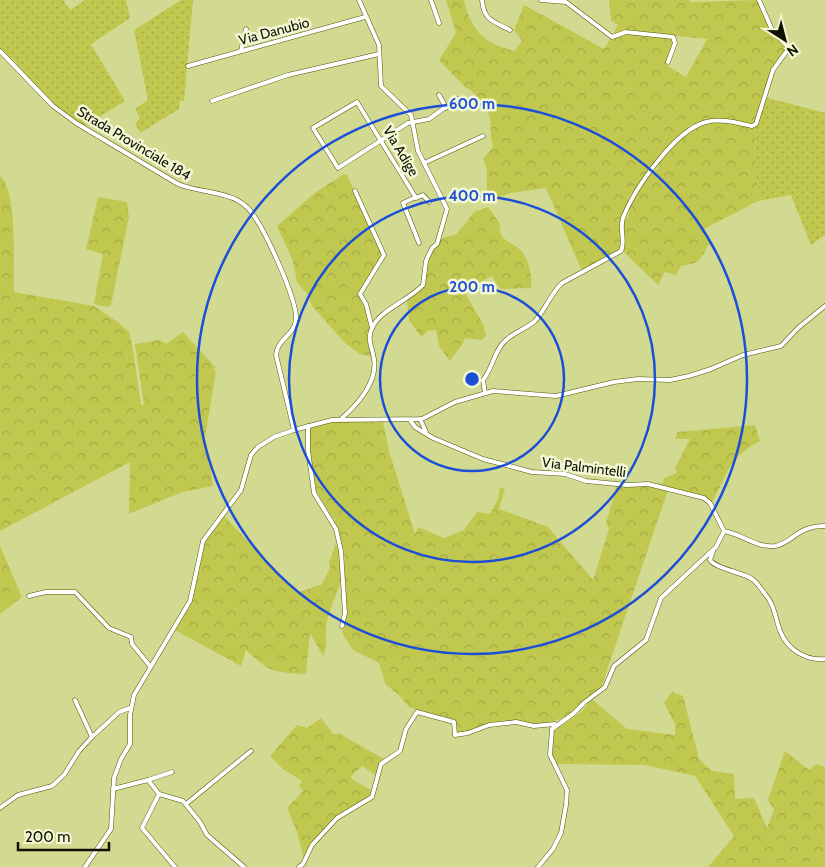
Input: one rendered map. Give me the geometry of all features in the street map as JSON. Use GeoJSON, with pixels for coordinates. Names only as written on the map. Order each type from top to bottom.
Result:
{"type":"FeatureCollection","features":[{"type":"Feature","properties":{"kind":"street"},"geometry":{"type":"LineString","coordinates":[[341,419],[353,409],[369,385],[375,363],[369,340],[372,328],[384,313],[401,304],[423,285],[426,261],[432,248],[438,242],[447,208],[436,191],[415,142],[413,121],[409,112],[381,86],[378,41],[365,17],[359,0]]}},
{"type":"Feature","properties":{"kind":"street"},"geometry":{"type":"LineString","coordinates":[[431,0],[439,23]]}},
{"type":"Feature","properties":{"kind":"street"},"geometry":{"type":"LineString","coordinates":[[482,0],[483,12],[487,18],[510,30]]}},
{"type":"Feature","properties":{"kind":"street"},"geometry":{"type":"LineString","coordinates":[[541,0],[566,2],[612,37],[626,32],[673,37],[675,43],[668,62]]}},
{"type":"Feature","properties":{"kind":"street"},"geometry":{"type":"LineString","coordinates":[[485,393],[482,380],[490,370],[506,340],[533,323],[547,307],[562,283],[622,250],[621,224],[630,198],[670,146],[691,128],[705,122],[736,122],[752,126],[756,124],[773,70],[789,48],[773,32],[759,0]]}},
{"type":"Feature","properties":{"kind":"street","name":"Via Danubio"},"geometry":{"type":"LineString","coordinates":[[188,66],[365,17]]}},
{"type":"Feature","properties":{"kind":"street"},"geometry":{"type":"LineString","coordinates":[[241,51],[246,29]]}},
{"type":"Feature","properties":{"kind":"street","name":"Strada Provinciale 184"},"geometry":{"type":"LineString","coordinates":[[0,51],[49,103],[76,123],[178,184],[195,190],[229,197],[243,204],[252,213],[260,225],[280,267],[296,312],[293,329],[280,343],[276,355],[294,430]]}},
{"type":"Feature","properties":{"kind":"street"},"geometry":{"type":"LineString","coordinates":[[212,101],[288,75],[379,54]]}},
{"type":"Feature","properties":{"kind":"street"},"geometry":{"type":"LineString","coordinates":[[439,95],[446,108]]}},
{"type":"Feature","properties":{"kind":"street"},"geometry":{"type":"LineString","coordinates":[[381,140],[413,121],[429,119],[457,99]]}},
{"type":"Feature","properties":{"kind":"street","name":"Via Adige"},"geometry":{"type":"LineString","coordinates":[[381,140],[338,168],[313,128],[357,102],[381,140],[416,197],[423,195],[429,202]]}},
{"type":"Feature","properties":{"kind":"street"},"geometry":{"type":"LineString","coordinates":[[424,163],[483,136]]}},
{"type":"Feature","properties":{"kind":"street"},"geometry":{"type":"LineString","coordinates":[[355,191],[384,255],[360,294],[366,304],[372,328]]}},
{"type":"Feature","properties":{"kind":"street"},"geometry":{"type":"LineString","coordinates":[[416,197],[403,203],[418,243]]}},
{"type":"Feature","properties":{"kind":"street"},"geometry":{"type":"LineString","coordinates":[[86,867],[111,829],[113,789],[118,765],[131,740],[130,708],[134,695],[190,601],[200,546],[241,490],[252,455],[264,443],[294,430],[341,419],[420,419],[455,402],[497,391],[556,396],[620,381],[670,380],[711,369],[738,357],[784,344],[798,328],[825,306]]}},
{"type":"Feature","properties":{"kind":"street","name":"Via Palmintelli"},"geometry":{"type":"LineString","coordinates":[[410,419],[415,426],[427,434],[472,456],[532,472],[560,474],[586,481],[627,485],[648,484],[704,498],[710,503],[724,531]]}},
{"type":"Feature","properties":{"kind":"street"},"geometry":{"type":"LineString","coordinates":[[420,419],[427,434]]}},
{"type":"Feature","properties":{"kind":"street"},"geometry":{"type":"LineString","coordinates":[[308,426],[308,450],[314,493],[336,529],[337,543],[341,551],[346,614],[342,626]]}},
{"type":"Feature","properties":{"kind":"street"},"geometry":{"type":"LineString","coordinates":[[825,526],[808,527],[774,546],[757,544],[738,533],[724,531],[711,556],[711,562],[755,582],[767,596],[776,613],[782,635],[790,645],[806,658],[825,659]]}},
{"type":"Feature","properties":{"kind":"street"},"geometry":{"type":"LineString","coordinates":[[538,867],[553,849],[561,833],[566,805],[567,790],[550,755],[550,733],[557,724],[573,714],[607,685],[614,666],[646,640],[661,598],[716,547]]}},
{"type":"Feature","properties":{"kind":"street"},"geometry":{"type":"LineString","coordinates":[[29,596],[46,592],[75,592],[107,626],[131,636],[132,644],[150,666]]}},
{"type":"Feature","properties":{"kind":"street"},"geometry":{"type":"LineString","coordinates":[[75,700],[92,737]]}},
{"type":"Feature","properties":{"kind":"street"},"geometry":{"type":"LineString","coordinates":[[0,808],[18,795],[52,786],[64,775],[79,751],[92,737],[119,712],[130,708]]}},
{"type":"Feature","properties":{"kind":"street"},"geometry":{"type":"LineString","coordinates":[[299,867],[303,864],[312,845],[337,818],[372,797],[379,767],[385,759],[400,750],[406,729],[417,712],[454,722],[456,735],[468,733],[488,725],[516,722],[534,726],[557,724]]}},
{"type":"Feature","properties":{"kind":"street"},"geometry":{"type":"LineString","coordinates":[[186,804],[251,751]]}},
{"type":"Feature","properties":{"kind":"street"},"geometry":{"type":"LineString","coordinates":[[113,789],[172,772]]}},
{"type":"Feature","properties":{"kind":"street"},"geometry":{"type":"LineString","coordinates":[[148,780],[159,794],[186,804],[206,835],[244,867]]}},
{"type":"Feature","properties":{"kind":"street"},"geometry":{"type":"LineString","coordinates":[[159,794],[142,828],[175,867]]}},
{"type":"Feature","properties":{"kind":"green space"},"geometry":{"type":"Polygon","coordinates":[[[0,0],[63,0],[70,10],[85,0],[126,0],[130,18],[91,44],[125,101],[85,126],[55,106],[17,66],[17,63],[0,50],[0,0]]]}},
{"type":"Feature","properties":{"kind":"green space"},"geometry":{"type":"Polygon","coordinates":[[[181,0],[193,0],[184,101],[180,101],[179,109],[140,133],[135,123],[140,118],[135,109],[148,100],[134,30],[181,0]]]}},
{"type":"Feature","properties":{"kind":"green space"},"geometry":{"type":"Polygon","coordinates":[[[446,0],[464,0],[471,20],[480,34],[495,44],[515,51],[522,40],[514,30],[524,5],[604,49],[610,39],[625,34],[671,37],[674,42],[666,65],[686,77],[707,39],[632,32],[612,36],[618,25],[611,21],[609,0],[689,0],[690,2],[758,0],[769,26],[788,47],[772,70],[755,123],[752,125],[709,120],[689,126],[628,198],[629,201],[619,224],[621,250],[582,271],[546,188],[511,193],[488,201],[487,169],[483,159],[493,147],[489,115],[477,96],[465,87],[439,60],[456,33],[446,0]]]}},
{"type":"Feature","properties":{"kind":"green space"},"geometry":{"type":"Polygon","coordinates":[[[764,97],[825,113],[825,235],[811,245],[791,195],[758,201],[755,128],[764,97]]]}},
{"type":"Feature","properties":{"kind":"green space"},"geometry":{"type":"Polygon","coordinates":[[[719,122],[755,128],[758,201],[704,229],[711,243],[700,259],[694,263],[681,266],[676,275],[665,272],[658,285],[623,251],[624,217],[627,218],[633,200],[641,185],[658,169],[659,164],[673,146],[695,128],[719,122]]]}},
{"type":"Feature","properties":{"kind":"green space"},"geometry":{"type":"Polygon","coordinates":[[[344,174],[347,175],[382,255],[358,293],[365,305],[370,329],[367,339],[372,357],[360,354],[345,343],[312,306],[309,296],[297,282],[293,261],[277,226],[316,192],[344,174]]]}},
{"type":"Feature","properties":{"kind":"green space"},"geometry":{"type":"Polygon","coordinates":[[[0,176],[6,184],[12,213],[14,292],[94,306],[119,323],[129,332],[141,405],[144,404],[135,344],[160,340],[166,344],[183,332],[216,368],[213,370],[216,371],[205,437],[213,486],[182,492],[129,514],[130,462],[0,531],[0,176]]]}},
{"type":"Feature","properties":{"kind":"green space"},"geometry":{"type":"Polygon","coordinates":[[[98,197],[127,202],[129,217],[111,305],[106,307],[94,304],[103,254],[86,249],[98,197]]]}},
{"type":"Feature","properties":{"kind":"green space"},"geometry":{"type":"Polygon","coordinates":[[[488,207],[500,224],[501,234],[504,238],[525,256],[531,275],[531,288],[500,289],[492,276],[464,291],[483,324],[486,335],[482,340],[466,338],[463,340],[464,342],[450,361],[439,346],[436,330],[428,331],[421,337],[409,320],[407,301],[423,286],[427,261],[439,239],[457,234],[474,212],[488,207]]]}},
{"type":"Feature","properties":{"kind":"green space"},"geometry":{"type":"Polygon","coordinates":[[[335,421],[383,422],[389,451],[415,534],[418,527],[444,538],[464,530],[477,512],[490,514],[498,499],[500,487],[505,489],[499,509],[548,527],[593,580],[609,529],[606,523],[617,485],[668,490],[601,688],[578,705],[569,715],[548,724],[530,724],[518,721],[457,734],[455,731],[457,723],[409,707],[398,694],[386,685],[379,663],[353,650],[342,633],[346,616],[344,550],[339,541],[334,520],[336,519],[333,518],[316,491],[310,451],[309,428],[323,424],[324,427],[325,423],[335,421]]]}},
{"type":"Feature","properties":{"kind":"green space"},"geometry":{"type":"Polygon","coordinates":[[[755,425],[760,441],[741,453],[735,460],[712,502],[657,484],[663,483],[664,478],[677,473],[675,468],[690,439],[675,439],[678,432],[755,425]]]}},
{"type":"Feature","properties":{"kind":"green space"},"geometry":{"type":"Polygon","coordinates":[[[224,516],[297,593],[322,584],[330,568],[329,562],[336,544],[341,557],[342,568],[341,578],[328,618],[326,648],[323,656],[310,633],[306,674],[273,670],[261,663],[246,650],[241,666],[175,630],[186,610],[190,609],[188,606],[199,571],[204,542],[224,516]]]}},
{"type":"Feature","properties":{"kind":"green space"},"geometry":{"type":"Polygon","coordinates":[[[0,546],[22,597],[0,614],[0,546]]]}},
{"type":"Feature","properties":{"kind":"green space"},"geometry":{"type":"Polygon","coordinates":[[[672,692],[683,696],[699,759],[712,771],[734,774],[735,799],[754,798],[767,828],[774,810],[768,800],[785,751],[809,770],[816,764],[825,767],[825,867],[708,867],[734,836],[695,776],[645,765],[555,764],[552,750],[554,731],[582,711],[592,699],[627,729],[675,735],[675,724],[664,703],[672,692]]]}},
{"type":"Feature","properties":{"kind":"green space"},"geometry":{"type":"Polygon","coordinates":[[[321,718],[333,734],[340,734],[384,759],[375,775],[362,766],[351,776],[353,780],[371,790],[372,796],[333,823],[317,839],[304,859],[297,832],[287,808],[303,791],[299,786],[302,781],[283,769],[270,756],[297,725],[307,728],[321,718]]]}}]}
